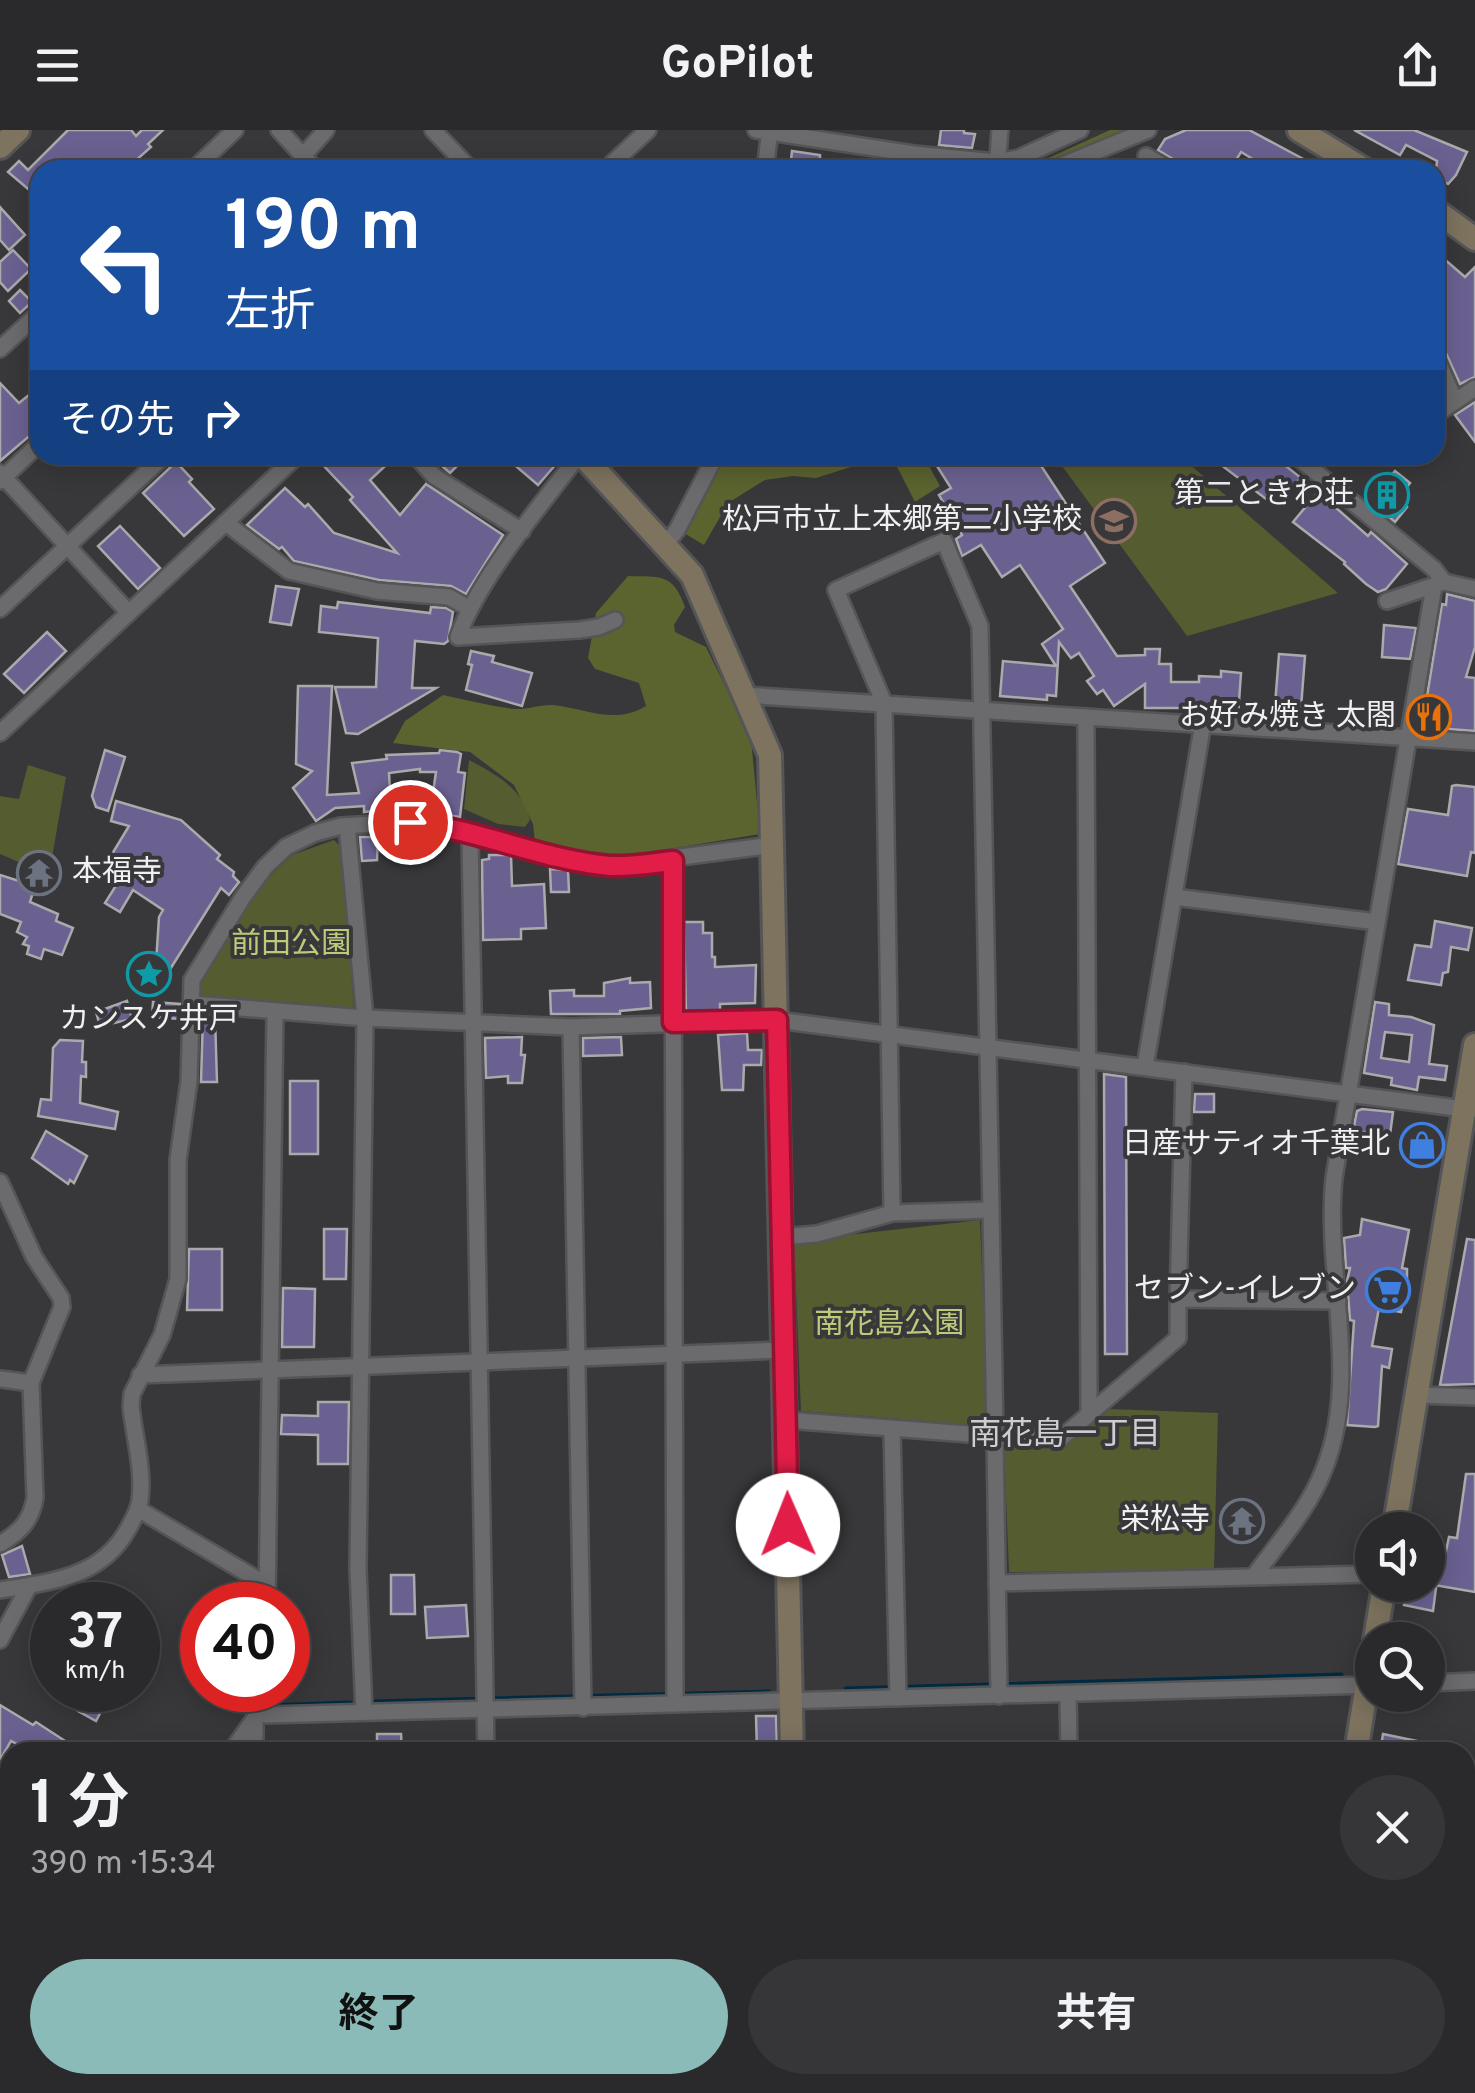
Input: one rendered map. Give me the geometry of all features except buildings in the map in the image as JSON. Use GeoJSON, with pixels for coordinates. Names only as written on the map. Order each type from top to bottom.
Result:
{"type":"FeatureCollection","features":[{"type":"Feature","properties":{"kind":"street"},"geometry":{"type":"LineString","coordinates":[[0,147],[18,130]]}},
{"type":"Feature","properties":{"kind":"street"},"geometry":{"type":"LineString","coordinates":[[203,160],[235,130]]}},
{"type":"Feature","properties":{"kind":"street"},"geometry":{"type":"LineString","coordinates":[[279,130],[307,160]]}},
{"type":"Feature","properties":{"kind":"street"},"geometry":{"type":"LineString","coordinates":[[303,156],[326,130]]}},
{"type":"Feature","properties":{"kind":"street"},"geometry":{"type":"LineString","coordinates":[[434,130],[462,160]]}},
{"type":"Feature","properties":{"kind":"street"},"geometry":{"type":"LineString","coordinates":[[616,160],[648,130]]}},
{"type":"Feature","properties":{"kind":"street"},"geometry":{"type":"LineString","coordinates":[[997,160],[1000,130]]}},
{"type":"Feature","properties":{"kind":"street"},"geometry":{"type":"LineString","coordinates":[[1013,160],[1080,130]]}},
{"type":"Feature","properties":{"kind":"street"},"geometry":{"type":"LineString","coordinates":[[1075,160],[1148,130]]}},
{"type":"Feature","properties":{"kind":"street"},"geometry":{"type":"LineString","coordinates":[[1299,130],[1348,160]]}},
{"type":"Feature","properties":{"kind":"street"},"geometry":{"type":"LineString","coordinates":[[765,160],[766,131],[955,160]]}},
{"type":"Feature","properties":{"kind":"street"},"geometry":{"type":"LineString","coordinates":[[1146,156],[1153,160]]}},
{"type":"Feature","properties":{"kind":"street"},"geometry":{"type":"LineString","coordinates":[[1445,217],[1475,239]]}},
{"type":"Feature","properties":{"kind":"street"},"geometry":{"type":"LineString","coordinates":[[0,349],[30,321]]}},
{"type":"Feature","properties":{"kind":"street"},"geometry":{"type":"LineString","coordinates":[[1445,378],[1455,401]]}},
{"type":"Feature","properties":{"kind":"street"},"geometry":{"type":"LineString","coordinates":[[1445,408],[1475,388]]}},
{"type":"Feature","properties":{"kind":"street"},"geometry":{"type":"LineString","coordinates":[[30,452],[1,477],[129,613]]}},
{"type":"Feature","properties":{"kind":"street"},"geometry":{"type":"LineString","coordinates":[[0,608],[154,465]]}},
{"type":"Feature","properties":{"kind":"street"},"geometry":{"type":"LineString","coordinates":[[0,733],[287,465]]}},
{"type":"Feature","properties":{"kind":"street"},"geometry":{"type":"LineString","coordinates":[[424,465],[434,476],[522,530]]}},
{"type":"Feature","properties":{"kind":"street"},"geometry":{"type":"LineString","coordinates":[[572,465],[522,530],[470,609],[458,637],[589,628],[615,620]]}},
{"type":"Feature","properties":{"kind":"street"},"geometry":{"type":"LineString","coordinates":[[589,465],[692,576],[770,755],[792,1742]]}},
{"type":"Feature","properties":{"kind":"street"},"geometry":{"type":"LineString","coordinates":[[665,545],[711,465]]}},
{"type":"Feature","properties":{"kind":"street"},"geometry":{"type":"LineString","coordinates":[[1254,1576],[1319,1482],[1333,1440],[1342,1370],[1330,1213],[1408,737],[1439,584],[1434,569],[1307,465]]}},
{"type":"Feature","properties":{"kind":"street"},"geometry":{"type":"LineString","coordinates":[[226,523],[289,572],[376,591],[449,597],[470,609]]}},
{"type":"Feature","properties":{"kind":"street"},"geometry":{"type":"LineString","coordinates":[[892,1213],[884,703],[836,590],[944,540],[980,626],[984,710],[999,1696]]}},
{"type":"Feature","properties":{"kind":"street"},"geometry":{"type":"LineString","coordinates":[[1386,601],[1439,584],[1475,589]]}},
{"type":"Feature","properties":{"kind":"street"},"geometry":{"type":"LineString","coordinates":[[744,696],[1475,742]]}},
{"type":"Feature","properties":{"kind":"street"},"geometry":{"type":"LineString","coordinates":[[1086,717],[1089,1412]]}},
{"type":"Feature","properties":{"kind":"street"},"geometry":{"type":"LineString","coordinates":[[1144,1067],[1203,723]]}},
{"type":"Feature","properties":{"kind":"street"},"geometry":{"type":"LineString","coordinates":[[0,1590],[80,1573],[103,1561],[120,1542],[138,1510],[140,1483],[131,1406],[140,1375],[166,1324],[178,1279],[178,1160],[190,1080],[192,980],[265,867],[286,847],[315,833],[347,826],[410,822],[443,825],[612,866],[773,845]]}},
{"type":"Feature","properties":{"kind":"street"},"geometry":{"type":"LineString","coordinates":[[347,826],[365,1018],[358,1568],[364,1712]]}},
{"type":"Feature","properties":{"kind":"street"},"geometry":{"type":"LineString","coordinates":[[470,834],[486,1742]]}},
{"type":"Feature","properties":{"kind":"street"},"geometry":{"type":"LineString","coordinates":[[673,861],[674,1704]]}},
{"type":"Feature","properties":{"kind":"street"},"geometry":{"type":"LineString","coordinates":[[1174,896],[1376,922]]}},
{"type":"Feature","properties":{"kind":"street"},"geometry":{"type":"LineString","coordinates":[[193,1004],[365,1018],[571,1027],[777,1020],[1470,1109]]}},
{"type":"Feature","properties":{"kind":"street"},"geometry":{"type":"LineString","coordinates":[[267,1582],[275,1011]]}},
{"type":"Feature","properties":{"kind":"street"},"geometry":{"type":"LineString","coordinates":[[571,1027],[583,1708]]}},
{"type":"Feature","properties":{"kind":"street"},"geometry":{"type":"LineString","coordinates":[[1397,1512],[1470,1109],[1475,1045]]}},
{"type":"Feature","properties":{"kind":"street"},"geometry":{"type":"LineString","coordinates":[[786,1420],[1060,1439],[1178,1338],[1184,1072]]}},
{"type":"Feature","properties":{"kind":"street"},"geometry":{"type":"LineString","coordinates":[[0,1182],[34,1257],[61,1298],[62,1307],[30,1383],[35,1498],[26,1523],[0,1544]]}},
{"type":"Feature","properties":{"kind":"street"},"geometry":{"type":"LineString","coordinates":[[781,1238],[817,1234],[892,1213],[991,1210]]}},
{"type":"Feature","properties":{"kind":"street"},"geometry":{"type":"LineString","coordinates":[[1178,1299],[1338,1302]]}},
{"type":"Feature","properties":{"kind":"street"},"geometry":{"type":"LineString","coordinates":[[140,1375],[784,1350]]}},
{"type":"Feature","properties":{"kind":"street"},"geometry":{"type":"LineString","coordinates":[[0,1378],[30,1383]]}},
{"type":"Feature","properties":{"kind":"street"},"geometry":{"type":"LineString","coordinates":[[1417,1395],[1475,1397]]}},
{"type":"Feature","properties":{"kind":"street"},"geometry":{"type":"LineString","coordinates":[[892,1429],[898,1698]]}},
{"type":"Feature","properties":{"kind":"street"},"geometry":{"type":"LineString","coordinates":[[138,1510],[262,1582]]}},
{"type":"Feature","properties":{"kind":"street"},"geometry":{"type":"LineString","coordinates":[[997,1583],[1355,1574]]}},
{"type":"Feature","properties":{"kind":"street"},"geometry":{"type":"LineString","coordinates":[[0,1640],[29,1586]]}},
{"type":"Feature","properties":{"kind":"street"},"geometry":{"type":"LineString","coordinates":[[1445,1682],[1475,1681]]}},
{"type":"Feature","properties":{"kind":"street"},"geometry":{"type":"LineString","coordinates":[[266,1712],[583,1708],[1355,1685]]}},
{"type":"Feature","properties":{"kind":"street"},"geometry":{"type":"LineString","coordinates":[[1068,1694],[1070,1742]]}},
{"type":"Feature","properties":{"kind":"street"},"geometry":{"type":"LineString","coordinates":[[237,1742],[258,1712]]}},
{"type":"Feature","properties":{"kind":"street"},"geometry":{"type":"LineString","coordinates":[[1358,1742],[1364,1712]]}},
{"type":"Feature","properties":{"kind":"street"},"geometry":{"type":"LineString","coordinates":[[255,1718],[255,1742]]}},
{"type":"Feature","properties":{"kind":"green space"},"geometry":{"type":"Polygon","coordinates":[[[1110,130],[1159,130],[1088,160],[1044,160],[1110,130]]]}},
{"type":"Feature","properties":{"kind":"green space"},"geometry":{"type":"Polygon","coordinates":[[[718,465],[857,465],[816,478],[765,480],[728,503],[704,545],[684,533],[718,465]]]}},
{"type":"Feature","properties":{"kind":"green space"},"geometry":{"type":"Polygon","coordinates":[[[896,465],[928,465],[940,486],[915,502],[896,465]]]}},
{"type":"Feature","properties":{"kind":"green space"},"geometry":{"type":"Polygon","coordinates":[[[1061,465],[1191,465],[1338,593],[1187,636],[1061,465]]]}},
{"type":"Feature","properties":{"kind":"green space"},"geometry":{"type":"Polygon","coordinates":[[[628,576],[664,579],[676,588],[685,607],[674,625],[675,632],[706,647],[751,739],[760,834],[620,857],[535,843],[533,824],[514,785],[470,752],[393,743],[405,721],[443,695],[514,709],[554,705],[612,715],[646,706],[639,683],[595,669],[588,658],[596,613],[628,576]]]}},
{"type":"Feature","properties":{"kind":"green space"},"geometry":{"type":"Polygon","coordinates":[[[469,760],[515,791],[530,820],[525,827],[498,824],[464,809],[469,760]]]}},
{"type":"Feature","properties":{"kind":"green space"},"geometry":{"type":"Polygon","coordinates":[[[28,765],[66,777],[49,875],[0,854],[0,796],[19,799],[28,765]]]}},
{"type":"Feature","properties":{"kind":"green space","name":"前田公園"},"geometry":{"type":"Polygon","coordinates":[[[334,840],[342,848],[354,1011],[201,999],[198,988],[257,889],[292,855],[334,840]]]}},
{"type":"Feature","properties":{"kind":"green space","name":"南花島公園"},"geometry":{"type":"Polygon","coordinates":[[[980,1220],[988,1426],[801,1411],[794,1241],[980,1220]]]}},
{"type":"Feature","properties":{"kind":"green space"},"geometry":{"type":"Polygon","coordinates":[[[1110,1409],[1218,1413],[1214,1570],[1009,1572],[1004,1447],[1063,1448],[1110,1409]]]}},
{"type":"Feature","properties":{"kind":"water"},"geometry":{"type":"Polygon","coordinates":[[[160,967],[167,972],[168,985],[155,987],[153,980],[135,982],[140,968],[160,967]]]}},
{"type":"Feature","properties":{"kind":"waterway"},"geometry":{"type":"LineString","coordinates":[[846,1689],[1341,1675]]}},
{"type":"Feature","properties":{"kind":"waterway"},"geometry":{"type":"LineString","coordinates":[[375,1702],[769,1692]]}},
{"type":"Feature","properties":{"kind":"waterway"},"geometry":{"type":"LineString","coordinates":[[310,1704],[350,1703]]}},
{"type":"Feature","properties":{"kind":"place","name":"第二ときわ荘"},"geometry":{"type":"Point","coordinates":[1387,495]}},
{"type":"Feature","properties":{"kind":"place","name":"松戸市立上本郷第二小学校"},"geometry":{"type":"Point","coordinates":[1114,521]}},
{"type":"Feature","properties":{"kind":"place","name":"お好み焼き 太閤"},"geometry":{"type":"Point","coordinates":[1429,717]}},
{"type":"Feature","properties":{"kind":"place","name":"本福寺"},"geometry":{"type":"Point","coordinates":[39,873]}},
{"type":"Feature","properties":{"kind":"place","name":"カンスケ井戸"},"geometry":{"type":"Point","coordinates":[149,974]}},
{"type":"Feature","properties":{"kind":"place","name":"日産サティオ千葉北"},"geometry":{"type":"Point","coordinates":[1422,1145]}},
{"type":"Feature","properties":{"kind":"place","name":"セブン-イレブン"},"geometry":{"type":"Point","coordinates":[1388,1290]}},
{"type":"Feature","properties":{"kind":"place","name":"栄松寺"},"geometry":{"type":"Point","coordinates":[1242,1521]}},
{"type":"Feature","properties":{"kind":"district","name":"南花島一丁目"},"geometry":{"type":"Point","coordinates":[1065,1436]}},
{"type":"Feature","properties":{"kind":"route"},"geometry":{"type":"LineString","coordinates":[[410,822],[443,825],[569,859],[612,866],[673,861],[673,1022],[777,1020],[788,1525]]}}]}
